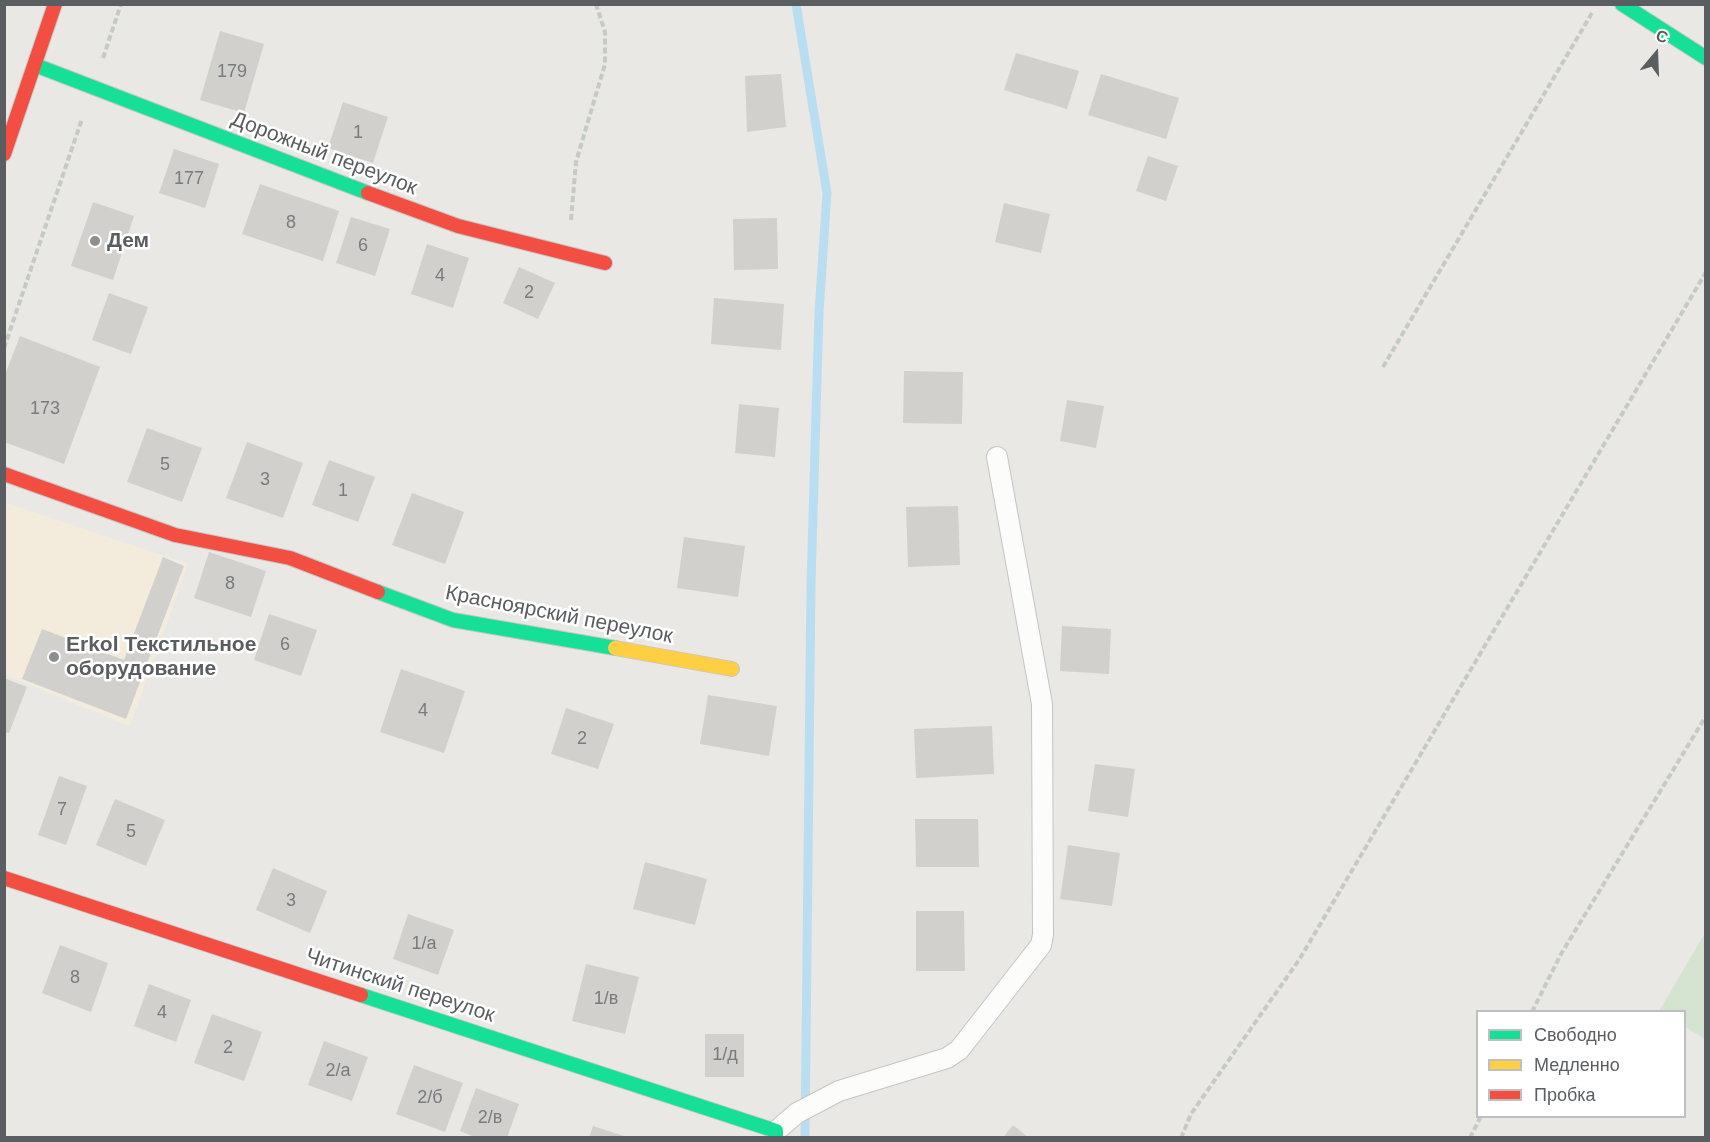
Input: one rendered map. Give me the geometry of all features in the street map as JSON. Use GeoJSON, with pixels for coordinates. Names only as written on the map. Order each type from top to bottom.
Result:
{"type":"FeatureCollection","features":[{"type":"Feature","properties":{"kind":"street"},"geometry":{"type":"LineString","coordinates":[[4,154],[55,4]]}},
{"type":"Feature","properties":{"kind":"street"},"geometry":{"type":"LineString","coordinates":[[1622,4],[1706,58]]}},
{"type":"Feature","properties":{"kind":"street","name":"Дорожный переулок"},"geometry":{"type":"LineString","coordinates":[[35,65],[310,172],[458,226],[605,263]]}},
{"type":"Feature","properties":{"kind":"street","name":"Красноярский переулок"},"geometry":{"type":"LineString","coordinates":[[4,474],[175,535],[290,558],[453,620],[732,669]]}},
{"type":"Feature","properties":{"kind":"street","name":"Читинский переулок"},"geometry":{"type":"LineString","coordinates":[[4,879],[776,1134]]}},
{"type":"Feature","properties":{"kind":"lane"},"geometry":{"type":"LineString","coordinates":[[776,1134],[797,1113],[838,1091],[947,1058],[959,1050],[1041,945],[1043,935],[1042,704],[997,457]]}},
{"type":"Feature","properties":{"kind":"path"},"geometry":{"type":"LineString","coordinates":[[4,348],[121,4]]}},
{"type":"Feature","properties":{"kind":"path"},"geometry":{"type":"LineString","coordinates":[[568,253],[576,162],[605,64],[605,32],[596,4]]}},
{"type":"Feature","properties":{"kind":"path"},"geometry":{"type":"LineString","coordinates":[[1383,367],[1597,4]]}},
{"type":"Feature","properties":{"kind":"path"},"geometry":{"type":"LineString","coordinates":[[1181,1137],[1191,1114],[1299,960],[1706,272]]}},
{"type":"Feature","properties":{"kind":"path"},"geometry":{"type":"LineString","coordinates":[[1533,1010],[1561,954],[1706,716]]}},
{"type":"Feature","properties":{"kind":"path"},"geometry":{"type":"LineString","coordinates":[[1470,1137],[1479,1118]]}},
{"type":"Feature","properties":{"kind":"shaded area"},"geometry":{"type":"Polygon","coordinates":[[[4,502],[188,564],[130,726],[5,675],[4,502]]]}},
{"type":"Feature","properties":{"kind":"green space"},"geometry":{"type":"Polygon","coordinates":[[[1705,933],[1705,1039],[1686,1028],[1686,1010],[1660,1010],[1705,933]]]}},
{"type":"Feature","properties":{"kind":"building"},"geometry":{"type":"Polygon","coordinates":[[[220,31],[264,44],[244,113],[200,100],[220,31]]]}},
{"type":"Feature","properties":{"kind":"building"},"geometry":{"type":"Polygon","coordinates":[[[1016,53],[1079,71],[1067,109],[1004,90],[1016,53]]]}},
{"type":"Feature","properties":{"kind":"building"},"geometry":{"type":"Polygon","coordinates":[[[781,74],[786,127],[747,132],[745,76],[781,74]]]}},
{"type":"Feature","properties":{"kind":"building"},"geometry":{"type":"Polygon","coordinates":[[[1101,74],[1179,98],[1166,139],[1088,115],[1101,74]]]}},
{"type":"Feature","properties":{"kind":"building"},"geometry":{"type":"Polygon","coordinates":[[[343,102],[388,117],[373,163],[328,148],[343,102]]]}},
{"type":"Feature","properties":{"kind":"building"},"geometry":{"type":"Polygon","coordinates":[[[174,149],[219,164],[205,208],[159,193],[174,149]]]}},
{"type":"Feature","properties":{"kind":"building"},"geometry":{"type":"Polygon","coordinates":[[[1148,156],[1178,166],[1166,201],[1136,191],[1148,156]]]}},
{"type":"Feature","properties":{"kind":"building"},"geometry":{"type":"Polygon","coordinates":[[[260,184],[339,211],[323,261],[242,234],[260,184]]]}},
{"type":"Feature","properties":{"kind":"building"},"geometry":{"type":"Polygon","coordinates":[[[93,202],[134,216],[113,280],[71,266],[93,202]]]}},
{"type":"Feature","properties":{"kind":"building"},"geometry":{"type":"Polygon","coordinates":[[[1004,203],[1050,214],[1041,253],[995,242],[1004,203]]]}},
{"type":"Feature","properties":{"kind":"building"},"geometry":{"type":"Polygon","coordinates":[[[351,217],[390,229],[375,276],[336,263],[351,217]]]}},
{"type":"Feature","properties":{"kind":"building"},"geometry":{"type":"Polygon","coordinates":[[[777,218],[778,269],[734,270],[733,219],[777,218]]]}},
{"type":"Feature","properties":{"kind":"building"},"geometry":{"type":"Polygon","coordinates":[[[427,244],[469,258],[453,308],[411,294],[427,244]]]}},
{"type":"Feature","properties":{"kind":"building"},"geometry":{"type":"Polygon","coordinates":[[[519,267],[555,283],[538,319],[503,303],[519,267]]]}},
{"type":"Feature","properties":{"kind":"building"},"geometry":{"type":"Polygon","coordinates":[[[109,293],[148,307],[131,354],[92,340],[109,293]]]}},
{"type":"Feature","properties":{"kind":"building"},"geometry":{"type":"Polygon","coordinates":[[[714,298],[784,304],[781,350],[711,344],[714,298]]]}},
{"type":"Feature","properties":{"kind":"building"},"geometry":{"type":"Polygon","coordinates":[[[20,336],[100,367],[64,464],[4,442],[4,377],[20,336]]]}},
{"type":"Feature","properties":{"kind":"building"},"geometry":{"type":"Polygon","coordinates":[[[904,371],[963,372],[962,424],[903,423],[904,371]]]}},
{"type":"Feature","properties":{"kind":"building"},"geometry":{"type":"Polygon","coordinates":[[[1067,400],[1104,406],[1096,448],[1060,441],[1067,400]]]}},
{"type":"Feature","properties":{"kind":"building"},"geometry":{"type":"Polygon","coordinates":[[[739,404],[779,408],[775,457],[735,453],[739,404]]]}},
{"type":"Feature","properties":{"kind":"building"},"geometry":{"type":"Polygon","coordinates":[[[147,428],[202,448],[182,502],[127,482],[147,428]]]}},
{"type":"Feature","properties":{"kind":"building"},"geometry":{"type":"Polygon","coordinates":[[[247,442],[303,463],[283,518],[226,498],[247,442]]]}},
{"type":"Feature","properties":{"kind":"building"},"geometry":{"type":"Polygon","coordinates":[[[329,460],[375,477],[358,522],[312,505],[329,460]]]}},
{"type":"Feature","properties":{"kind":"building"},"geometry":{"type":"Polygon","coordinates":[[[412,493],[464,512],[445,564],[392,545],[412,493]]]}},
{"type":"Feature","properties":{"kind":"building"},"geometry":{"type":"Polygon","coordinates":[[[958,506],[960,565],[908,567],[906,507],[958,506]]]}},
{"type":"Feature","properties":{"kind":"building"},"geometry":{"type":"Polygon","coordinates":[[[684,537],[745,546],[738,597],[677,588],[684,537]]]}},
{"type":"Feature","properties":{"kind":"building"},"geometry":{"type":"Polygon","coordinates":[[[209,552],[266,571],[251,617],[194,598],[209,552]]]}},
{"type":"Feature","properties":{"kind":"building"},"geometry":{"type":"Polygon","coordinates":[[[163,557],[184,566],[126,719],[22,679],[42,629],[124,660],[163,557]]]}},
{"type":"Feature","properties":{"kind":"building"},"geometry":{"type":"Polygon","coordinates":[[[269,614],[317,630],[301,676],[254,660],[269,614]]]}},
{"type":"Feature","properties":{"kind":"building"},"geometry":{"type":"Polygon","coordinates":[[[1062,626],[1111,629],[1109,674],[1060,671],[1062,626]]]}},
{"type":"Feature","properties":{"kind":"building"},"geometry":{"type":"Polygon","coordinates":[[[401,669],[465,691],[444,753],[380,732],[401,669]]]}},
{"type":"Feature","properties":{"kind":"building"},"geometry":{"type":"Polygon","coordinates":[[[4,678],[27,687],[9,733],[4,732],[4,678]]]}},
{"type":"Feature","properties":{"kind":"building"},"geometry":{"type":"Polygon","coordinates":[[[708,695],[777,706],[769,756],[700,744],[708,695]]]}},
{"type":"Feature","properties":{"kind":"building"},"geometry":{"type":"Polygon","coordinates":[[[566,708],[614,724],[598,769],[551,754],[566,708]]]}},
{"type":"Feature","properties":{"kind":"building"},"geometry":{"type":"Polygon","coordinates":[[[992,726],[994,774],[916,778],[914,729],[992,726]]]}},
{"type":"Feature","properties":{"kind":"building"},"geometry":{"type":"Polygon","coordinates":[[[1095,764],[1135,769],[1128,817],[1088,811],[1095,764]]]}},
{"type":"Feature","properties":{"kind":"building"},"geometry":{"type":"Polygon","coordinates":[[[59,776],[87,786],[66,845],[38,835],[59,776]]]}},
{"type":"Feature","properties":{"kind":"building"},"geometry":{"type":"Polygon","coordinates":[[[115,799],[165,820],[146,866],[96,845],[115,799]]]}},
{"type":"Feature","properties":{"kind":"building"},"geometry":{"type":"Polygon","coordinates":[[[915,819],[978,819],[979,867],[916,867],[915,819]]]}},
{"type":"Feature","properties":{"kind":"building"},"geometry":{"type":"Polygon","coordinates":[[[1068,845],[1120,853],[1112,906],[1060,899],[1068,845]]]}},
{"type":"Feature","properties":{"kind":"building"},"geometry":{"type":"Polygon","coordinates":[[[645,862],[707,879],[695,925],[633,909],[645,862]]]}},
{"type":"Feature","properties":{"kind":"building"},"geometry":{"type":"Polygon","coordinates":[[[273,868],[327,891],[310,933],[256,910],[273,868]]]}},
{"type":"Feature","properties":{"kind":"building"},"geometry":{"type":"Polygon","coordinates":[[[916,911],[964,911],[965,971],[916,971],[916,911]]]}},
{"type":"Feature","properties":{"kind":"building"},"geometry":{"type":"Polygon","coordinates":[[[408,914],[454,930],[438,975],[393,959],[408,914]]]}},
{"type":"Feature","properties":{"kind":"building"},"geometry":{"type":"Polygon","coordinates":[[[60,945],[108,963],[91,1012],[42,993],[60,945]]]}},
{"type":"Feature","properties":{"kind":"building"},"geometry":{"type":"Polygon","coordinates":[[[586,964],[639,977],[625,1034],[572,1021],[586,964]]]}},
{"type":"Feature","properties":{"kind":"building"},"geometry":{"type":"Polygon","coordinates":[[[149,984],[191,1000],[176,1042],[134,1026],[149,984]]]}},
{"type":"Feature","properties":{"kind":"building"},"geometry":{"type":"Polygon","coordinates":[[[212,1014],[262,1032],[244,1081],[194,1063],[212,1014]]]}},
{"type":"Feature","properties":{"kind":"building"},"geometry":{"type":"Polygon","coordinates":[[[705,1034],[744,1034],[744,1077],[705,1077],[705,1034]]]}},
{"type":"Feature","properties":{"kind":"building"},"geometry":{"type":"Polygon","coordinates":[[[324,1041],[368,1057],[352,1101],[308,1085],[324,1041]]]}},
{"type":"Feature","properties":{"kind":"building"},"geometry":{"type":"Polygon","coordinates":[[[414,1065],[463,1083],[445,1132],[396,1114],[414,1065]]]}},
{"type":"Feature","properties":{"kind":"building"},"geometry":{"type":"Polygon","coordinates":[[[476,1088],[519,1104],[507,1138],[477,1138],[460,1131],[476,1088]]]}},
{"type":"Feature","properties":{"kind":"building"},"geometry":{"type":"Polygon","coordinates":[[[1013,1125],[1029,1138],[1003,1138],[1013,1125]]]}},
{"type":"Feature","properties":{"kind":"building"},"geometry":{"type":"Polygon","coordinates":[[[593,1126],[627,1137],[627,1138],[589,1138],[593,1126]]]}},
{"type":"Feature","properties":{"kind":"waterway"},"geometry":{"type":"LineString","coordinates":[[796,4],[827,193],[819,312],[811,584],[805,1138]]}},
{"type":"Feature","properties":{"kind":"traffic: fast"},"geometry":{"type":"LineString","coordinates":[[1622,4],[1706,58]]}},
{"type":"Feature","properties":{"kind":"traffic: fast"},"geometry":{"type":"LineString","coordinates":[[35,65],[368,193]]}},
{"type":"Feature","properties":{"kind":"traffic: fast"},"geometry":{"type":"LineString","coordinates":[[378,592],[453,620],[615,648]]}},
{"type":"Feature","properties":{"kind":"traffic: fast"},"geometry":{"type":"LineString","coordinates":[[361,995],[776,1131],[776,1138]]}},
{"type":"Feature","properties":{"kind":"traffic: slow"},"geometry":{"type":"LineString","coordinates":[[615,648],[732,669]]}},
{"type":"Feature","properties":{"kind":"traffic: jam"},"geometry":{"type":"LineString","coordinates":[[4,154],[55,4]]}},
{"type":"Feature","properties":{"kind":"traffic: jam"},"geometry":{"type":"LineString","coordinates":[[368,193],[458,226],[605,263]]}},
{"type":"Feature","properties":{"kind":"traffic: jam"},"geometry":{"type":"LineString","coordinates":[[4,474],[175,535],[290,558],[378,592]]}},
{"type":"Feature","properties":{"kind":"traffic: jam"},"geometry":{"type":"LineString","coordinates":[[4,878],[361,995]]}},
{"type":"Feature","properties":{"kind":"place","name":"Дем"},"geometry":{"type":"Point","coordinates":[95,241]}},
{"type":"Feature","properties":{"kind":"place","name":"Erkol Текстильное оборудование"},"geometry":{"type":"Point","coordinates":[54,657]}}]}
